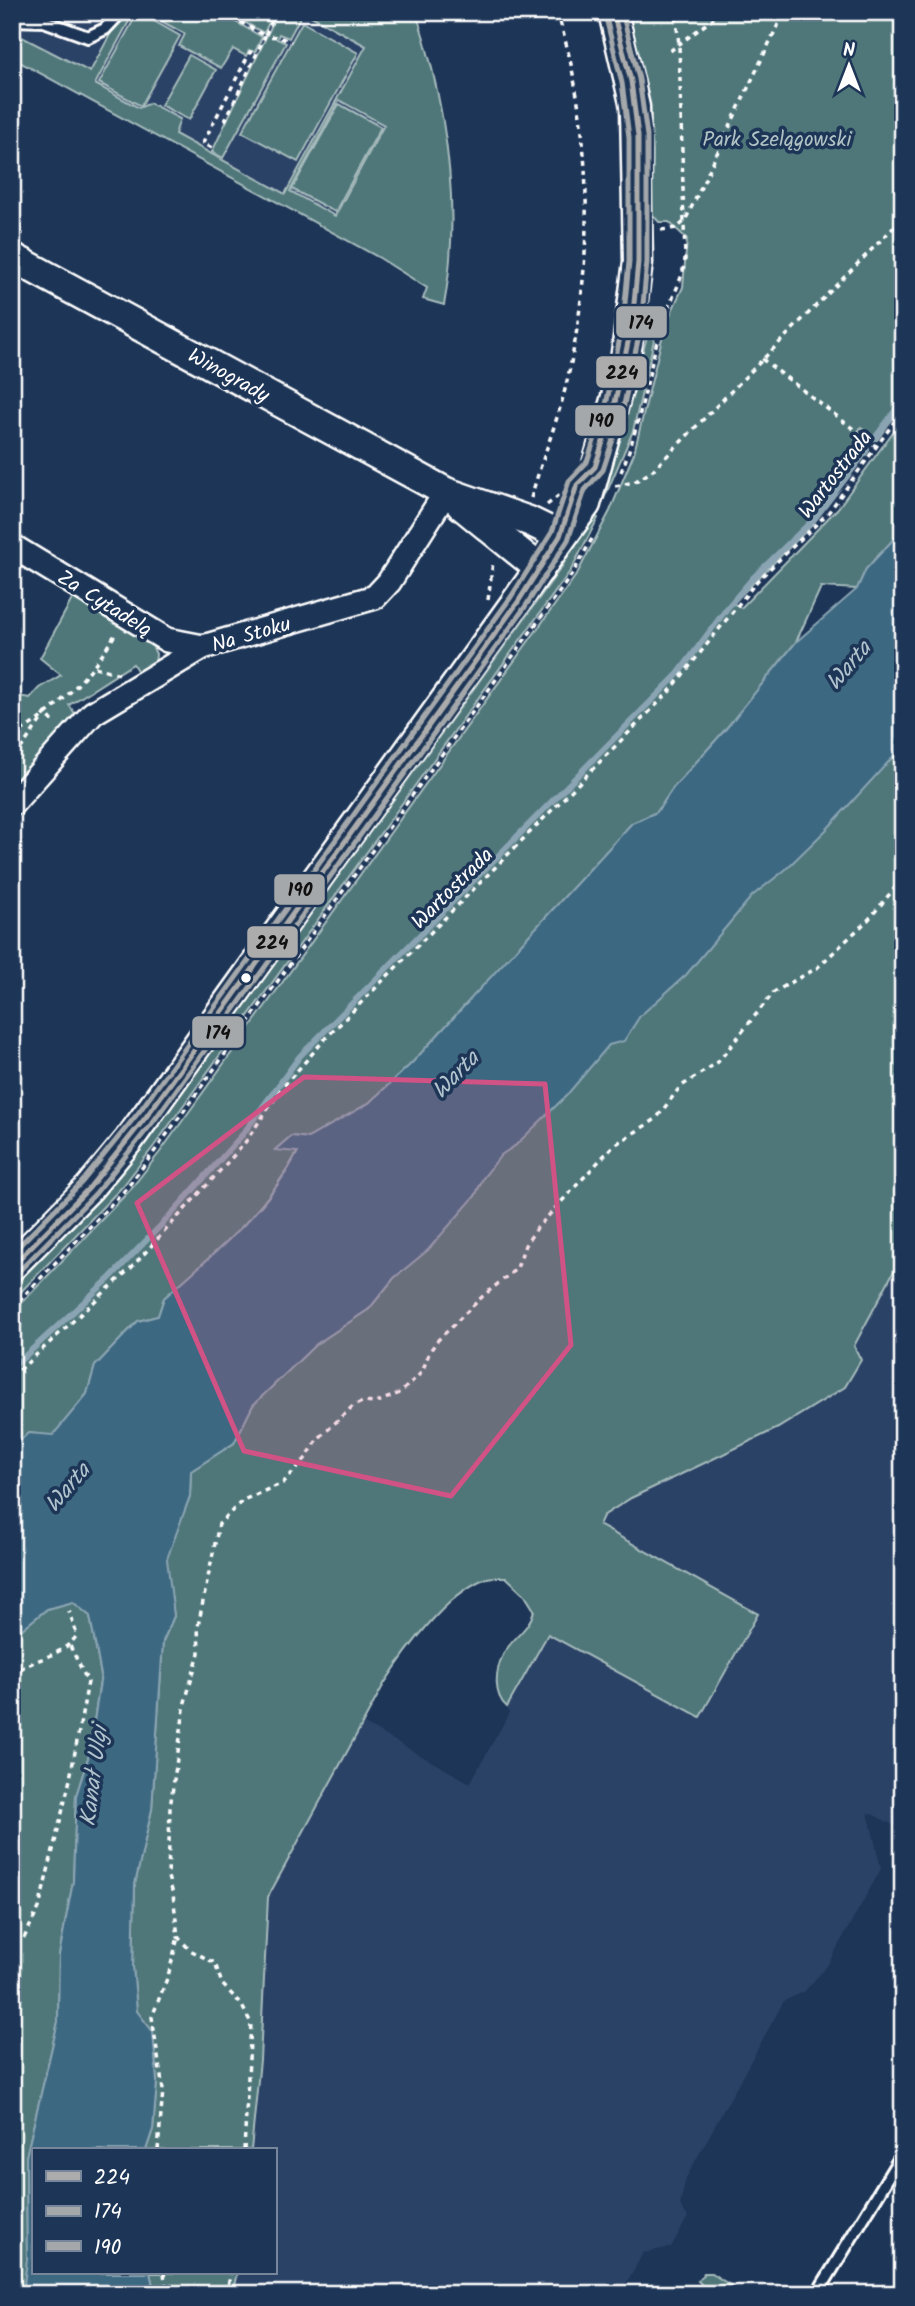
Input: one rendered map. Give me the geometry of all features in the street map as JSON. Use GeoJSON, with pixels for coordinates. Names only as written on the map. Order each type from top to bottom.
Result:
{"type":"FeatureCollection","features":[{"type":"Feature","properties":{"kind":"street"},"geometry":{"type":"LineString","coordinates":[[12,1266],[89,1188],[129,1140],[540,569],[560,536],[577,485],[595,467],[626,360],[636,284],[638,232],[635,107],[613,12]]}},
{"type":"Feature","properties":{"kind":"street","name":"Winogrady"},"geometry":{"type":"LineString","coordinates":[[12,257],[446,492],[529,521],[560,536]]}},
{"type":"Feature","properties":{"kind":"street","name":"Winogrady"},"geometry":{"type":"LineString","coordinates":[[446,492],[540,569]]}},
{"type":"Feature","properties":{"kind":"street","name":"Na Stoku"},"geometry":{"type":"LineString","coordinates":[[12,804],[80,724],[108,703],[160,656],[203,647],[375,597],[389,582],[446,492]]}},
{"type":"Feature","properties":{"kind":"street","name":"Za Cytadelą"},"geometry":{"type":"LineString","coordinates":[[14,551],[127,615],[160,656],[182,645],[203,647]]}},
{"type":"Feature","properties":{"kind":"lane"},"geometry":{"type":"LineString","coordinates":[[12,20],[44,21],[88,37],[105,29],[121,12]]}},
{"type":"Feature","properties":{"kind":"lane"},"geometry":{"type":"LineString","coordinates":[[817,2294],[903,2153]]}},
{"type":"Feature","properties":{"kind":"path"},"geometry":{"type":"LineString","coordinates":[[223,12],[265,36],[279,37],[291,42]]}},
{"type":"Feature","properties":{"kind":"path"},"geometry":{"type":"LineString","coordinates":[[225,121],[276,12]]}},
{"type":"Feature","properties":{"kind":"path"},"geometry":{"type":"LineString","coordinates":[[529,505],[567,381],[582,278],[585,220],[582,147],[574,86],[557,12]]}},
{"type":"Feature","properties":{"kind":"path"},"geometry":{"type":"LineString","coordinates":[[670,51],[722,12]]}},
{"type":"Feature","properties":{"kind":"path"},"geometry":{"type":"LineString","coordinates":[[638,232],[677,228],[685,221],[784,12]]}},
{"type":"Feature","properties":{"kind":"path"},"geometry":{"type":"LineString","coordinates":[[212,148],[203,144],[250,52],[256,54]]}},
{"type":"Feature","properties":{"kind":"path"},"geometry":{"type":"LineString","coordinates":[[615,486],[634,482],[651,472],[903,218]]}},
{"type":"Feature","properties":{"kind":"path"},"geometry":{"type":"LineString","coordinates":[[762,359],[877,447]]}},
{"type":"Feature","properties":{"kind":"path","name":"Wartostrada"},"geometry":{"type":"LineString","coordinates":[[12,1377],[132,1266],[244,1143],[282,1088],[325,1038],[670,691],[757,581],[828,513],[903,410]]}},
{"type":"Feature","properties":{"kind":"path"},"geometry":{"type":"LineString","coordinates":[[12,736],[46,713],[95,667],[127,615]]}},
{"type":"Feature","properties":{"kind":"path"},"geometry":{"type":"LineString","coordinates":[[12,755],[22,747],[46,713]]}},
{"type":"Feature","properties":{"kind":"path"},"geometry":{"type":"LineString","coordinates":[[158,2148],[163,2090],[152,2017],[178,1937],[173,1894],[168,1877],[170,1808],[185,1702],[199,1653],[198,1626],[219,1524],[243,1500],[283,1483],[307,1457],[317,1440],[353,1406],[362,1402],[375,1403],[400,1393],[422,1372],[430,1351],[438,1340],[483,1296],[517,1268],[526,1245],[537,1228],[613,1146],[656,1119],[680,1087],[718,1062],[774,992],[817,968],[870,919],[903,878]]}},
{"type":"Feature","properties":{"kind":"path"},"geometry":{"type":"LineString","coordinates":[[12,1675],[23,1666],[70,1646],[77,1635],[69,1611]]}},
{"type":"Feature","properties":{"kind":"path"},"geometry":{"type":"LineString","coordinates":[[23,1938],[39,1908],[69,1784],[88,1682],[70,1646]]}},
{"type":"Feature","properties":{"kind":"path"},"geometry":{"type":"LineString","coordinates":[[178,1937],[190,1950],[215,1963],[222,1984],[240,2004],[251,2023],[244,2148]]}},
{"type":"Feature","properties":{"kind":"path"},"geometry":{"type":"LineString","coordinates":[[164,2274],[167,2294]]}},
{"type":"Feature","properties":{"kind":"path"},"geometry":{"type":"LineString","coordinates":[[226,2294],[231,2274]]}},
{"type":"Feature","properties":{"kind":"highlighted area"},"geometry":{"type":"Polygon","coordinates":[[[304,1077],[545,1084],[571,1345],[451,1496],[244,1451],[137,1203],[304,1077]]]}},
{"type":"Feature","properties":{"kind":"shaded area"},"geometry":{"type":"Polygon","coordinates":[[[12,12],[391,12],[401,74],[351,229],[174,134],[180,119],[133,111],[12,58],[12,12]]]}},
{"type":"Feature","properties":{"kind":"shaded area"},"geometry":{"type":"Polygon","coordinates":[[[903,1254],[903,1830],[868,1812],[881,1869],[827,1966],[804,1992],[784,2001],[686,2178],[680,2205],[688,2217],[671,2247],[643,2253],[620,2294],[232,2294],[237,2274],[276,2274],[276,2148],[251,2148],[260,2060],[268,1897],[361,1722],[470,1783],[509,1713],[507,1707],[548,1634],[700,1717],[758,1614],[599,1525],[603,1516],[631,1498],[778,1428],[845,1387],[854,1346],[903,1254]]]}},
{"type":"Feature","properties":{"kind":"green space"},"geometry":{"type":"Polygon","coordinates":[[[128,12],[134,12],[95,84],[139,108],[150,103],[180,119],[175,134],[285,194],[366,46],[304,12],[416,12],[436,84],[448,157],[451,231],[444,305],[423,299],[427,288],[378,257],[12,58],[12,32],[90,72],[114,27],[128,12]],[[339,100],[290,191],[335,216],[384,125],[339,100]]]}},
{"type":"Feature","properties":{"kind":"green space"},"geometry":{"type":"Polygon","coordinates":[[[138,12],[180,36],[141,106],[99,83],[138,12]]]}},
{"type":"Feature","properties":{"kind":"green space"},"geometry":{"type":"Polygon","coordinates":[[[145,12],[218,12],[262,37],[255,52],[249,50],[246,56],[233,49],[221,68],[179,46],[185,34],[145,12]]]}},
{"type":"Feature","properties":{"kind":"green space"},"geometry":{"type":"Polygon","coordinates":[[[226,12],[274,12],[264,33],[226,12]]]}},
{"type":"Feature","properties":{"kind":"green space"},"geometry":{"type":"Polygon","coordinates":[[[278,12],[303,12],[289,38],[279,34],[277,39],[286,43],[223,158],[212,152],[278,12]]]}},
{"type":"Feature","properties":{"kind":"green space","name":"Park Szelągowski"},"geometry":{"type":"Polygon","coordinates":[[[627,12],[903,12],[903,404],[877,440],[861,427],[854,438],[868,452],[811,526],[733,603],[741,608],[838,508],[903,418],[903,529],[866,569],[857,589],[821,587],[796,642],[725,730],[673,788],[657,812],[632,823],[412,1063],[369,1103],[308,1138],[291,1136],[276,1149],[298,1151],[271,1193],[238,1230],[164,1298],[158,1316],[138,1321],[95,1366],[87,1394],[53,1436],[28,1433],[12,1449],[12,1313],[129,1191],[160,1152],[577,574],[610,511],[634,453],[665,326],[683,287],[687,239],[669,222],[659,222],[652,214],[653,151],[648,96],[627,12]]]}},
{"type":"Feature","properties":{"kind":"green space"},"geometry":{"type":"Polygon","coordinates":[[[302,22],[358,53],[298,162],[242,132],[302,22]]]}},
{"type":"Feature","properties":{"kind":"green space"},"geometry":{"type":"Polygon","coordinates":[[[189,55],[216,70],[189,120],[161,105],[189,55]]]}},
{"type":"Feature","properties":{"kind":"green space"},"geometry":{"type":"Polygon","coordinates":[[[339,104],[381,127],[335,212],[292,189],[339,104]]]}},
{"type":"Feature","properties":{"kind":"green space"},"geometry":{"type":"Polygon","coordinates":[[[651,321],[658,323],[633,431],[604,499],[598,496],[620,439],[651,321]]]}},
{"type":"Feature","properties":{"kind":"green space"},"geometry":{"type":"Polygon","coordinates":[[[590,513],[598,518],[571,570],[154,1146],[123,1186],[12,1301],[12,1287],[104,1194],[146,1142],[563,565],[590,513]]]}},
{"type":"Feature","properties":{"kind":"green space"},"geometry":{"type":"Polygon","coordinates":[[[76,592],[151,643],[156,654],[155,665],[141,677],[133,664],[69,705],[78,718],[12,795],[12,695],[30,698],[39,688],[61,675],[40,658],[76,592]]]}},
{"type":"Feature","properties":{"kind":"green space"},"geometry":{"type":"Polygon","coordinates":[[[903,737],[903,1254],[854,1346],[861,1360],[845,1387],[778,1428],[631,1498],[603,1516],[599,1525],[758,1614],[700,1717],[548,1634],[507,1707],[497,1689],[498,1668],[506,1649],[529,1623],[534,1610],[524,1594],[506,1577],[484,1579],[455,1597],[415,1640],[384,1684],[268,1897],[260,2060],[251,2148],[147,2148],[153,2129],[157,2082],[153,2032],[137,2012],[133,1967],[135,1884],[152,1809],[163,1641],[174,1616],[166,1559],[190,1496],[191,1471],[234,1443],[253,1405],[315,1345],[369,1309],[394,1278],[475,1196],[483,1178],[501,1154],[516,1145],[522,1132],[903,737]]]}},
{"type":"Feature","properties":{"kind":"green space"},"geometry":{"type":"Polygon","coordinates":[[[73,1602],[90,1616],[101,1675],[89,1755],[76,1796],[73,1882],[59,1955],[58,2022],[26,2157],[27,2260],[23,2294],[12,2294],[12,1956],[17,1940],[12,1931],[12,1637],[47,1609],[73,1602]]]}},
{"type":"Feature","properties":{"kind":"green space"},"geometry":{"type":"Polygon","coordinates":[[[704,2273],[711,2273],[744,2294],[711,2294],[698,2281],[704,2273]]]}},
{"type":"Feature","properties":{"kind":"green space"},"geometry":{"type":"Polygon","coordinates":[[[150,2274],[237,2274],[232,2294],[155,2294],[150,2274]]]}},
{"type":"Feature","properties":{"kind":"water"},"geometry":{"type":"Polygon","coordinates":[[[903,529],[903,746],[827,829],[785,870],[752,896],[686,975],[640,1016],[624,1041],[609,1045],[566,1096],[516,1145],[501,1155],[483,1178],[475,1196],[428,1250],[394,1278],[369,1309],[315,1345],[253,1405],[234,1443],[191,1471],[190,1496],[167,1559],[174,1616],[163,1641],[152,1809],[135,1884],[133,1967],[137,2011],[153,2032],[157,2082],[153,2129],[147,2148],[32,2148],[32,2274],[150,2274],[155,2294],[23,2294],[27,2260],[26,2157],[58,2022],[59,1955],[73,1882],[76,1796],[89,1755],[101,1675],[90,1616],[73,1602],[47,1609],[12,1637],[12,1449],[28,1433],[53,1435],[87,1394],[95,1366],[138,1321],[158,1316],[164,1298],[238,1231],[271,1194],[298,1152],[275,1150],[291,1136],[308,1138],[369,1103],[412,1063],[632,823],[657,812],[673,788],[725,730],[796,642],[857,589],[866,569],[903,529]]]}},
{"type":"Feature","properties":{"kind":"waterway"},"geometry":{"type":"LineString","coordinates":[[875,438],[903,400]]}},
{"type":"Feature","properties":{"kind":"waterway"},"geometry":{"type":"LineString","coordinates":[[12,1368],[109,1279],[168,1218],[243,1134],[300,1056],[678,674],[728,607],[753,578],[815,518],[867,450]]}},
{"type":"Feature","properties":{"kind":"transit line","name":"224"},"geometry":{"type":"LineString","coordinates":[[12,1266],[89,1188],[146,1117],[518,602],[560,536],[577,485],[595,467],[614,407],[632,324],[638,262],[638,136],[631,81],[613,12]]}},
{"type":"Feature","properties":{"kind":"transit line","name":"174"},"geometry":{"type":"LineString","coordinates":[[18,1272],[95,1194],[153,1122],[525,607],[568,540],[585,490],[603,470],[623,409],[641,326],[647,262],[647,136],[639,79],[622,12]]}},
{"type":"Feature","properties":{"kind":"transit line","name":"190"},"geometry":{"type":"LineString","coordinates":[[12,1253],[82,1182],[139,1112],[511,597],[552,532],[569,481],[587,462],[606,405],[623,323],[629,262],[629,137],[622,83],[605,14]]}},
{"type":"Feature","properties":{"kind":"water label","name":"Warta"},"geometry":{"type":"Point","coordinates":[848,665]}},
{"type":"Feature","properties":{"kind":"water label","name":"Warta"},"geometry":{"type":"Point","coordinates":[455,1074]}},
{"type":"Feature","properties":{"kind":"water label","name":"Warta"},"geometry":{"type":"Point","coordinates":[67,1487]}},
{"type":"Feature","properties":{"kind":"water label","name":"Kanał Ulgi"},"geometry":{"type":"Point","coordinates":[93,1776]}}]}
